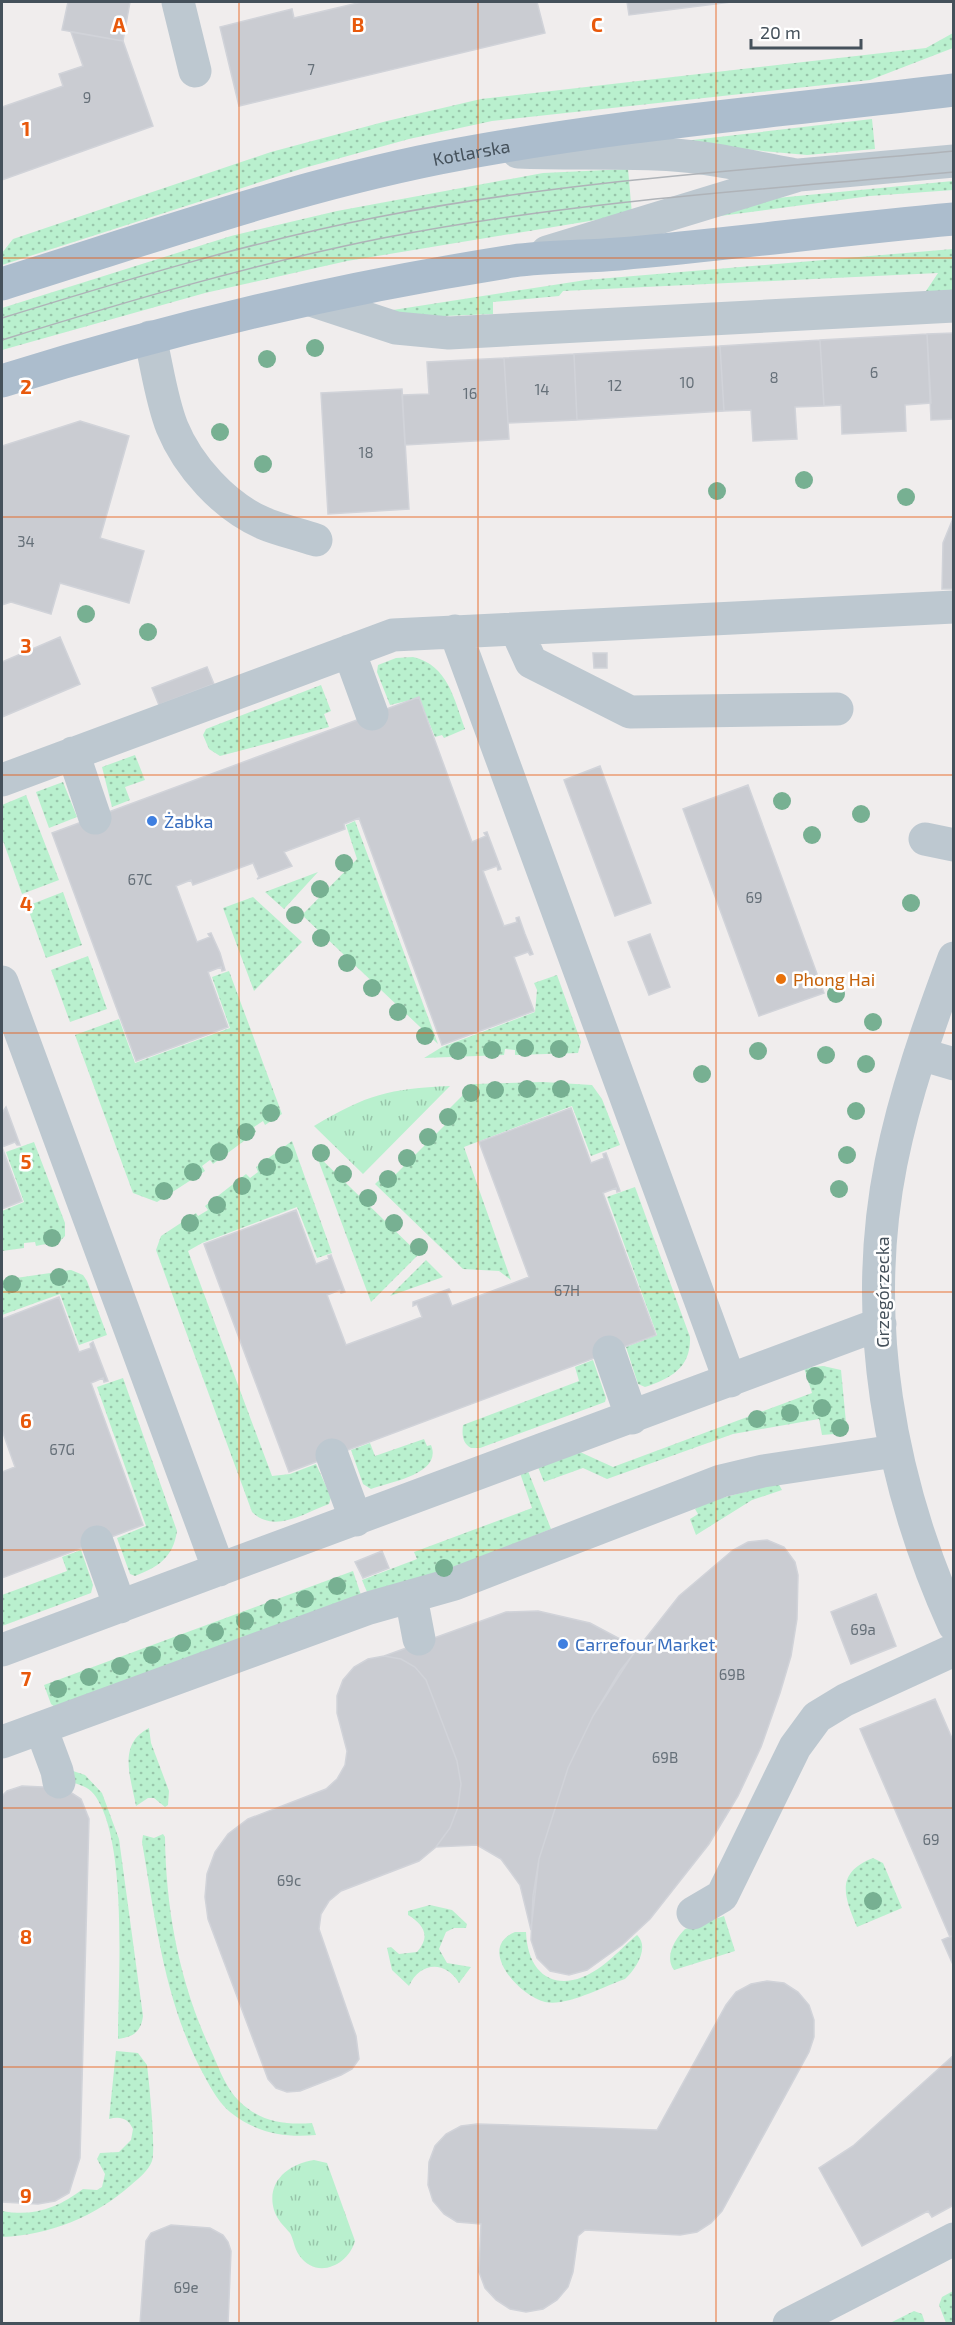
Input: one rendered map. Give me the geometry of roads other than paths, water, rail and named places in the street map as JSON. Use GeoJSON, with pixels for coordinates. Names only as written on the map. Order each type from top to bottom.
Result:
{"type":"FeatureCollection","features":[{"type":"Feature","properties":{"kind":"main road","name":"Kotlarska"},"geometry":{"type":"LineString","coordinates":[[2,284],[318,186],[486,150],[666,121],[954,90]]}},
{"type":"Feature","properties":{"kind":"main road"},"geometry":{"type":"LineString","coordinates":[[2,381],[150,337],[446,272],[516,261],[620,254],[954,219]]}},
{"type":"Feature","properties":{"kind":"street"},"geometry":{"type":"LineString","coordinates":[[178,2],[195,71]]}},
{"type":"Feature","properties":{"kind":"street"},"geometry":{"type":"LineString","coordinates":[[486,150],[582,155],[656,154],[718,160],[799,175]]}},
{"type":"Feature","properties":{"kind":"street"},"geometry":{"type":"LineString","coordinates":[[516,261],[799,175],[954,161]]}},
{"type":"Feature","properties":{"kind":"street"},"geometry":{"type":"LineString","coordinates":[[311,300],[396,328],[449,333],[954,306]]}},
{"type":"Feature","properties":{"kind":"street"},"geometry":{"type":"LineString","coordinates":[[150,337],[172,426],[184,450],[203,476],[232,504],[262,523],[316,540]]}},
{"type":"Feature","properties":{"kind":"street"},"geometry":{"type":"LineString","coordinates":[[2,780],[393,635],[954,608]]}},
{"type":"Feature","properties":{"kind":"street"},"geometry":{"type":"LineString","coordinates":[[516,629],[531,662],[630,712],[837,709]]}},
{"type":"Feature","properties":{"kind":"street"},"geometry":{"type":"LineString","coordinates":[[455,631],[730,1381]]}},
{"type":"Feature","properties":{"kind":"street"},"geometry":{"type":"LineString","coordinates":[[349,651],[372,714]]}},
{"type":"Feature","properties":{"kind":"street"},"geometry":{"type":"LineString","coordinates":[[74,753],[95,818]]}},
{"type":"Feature","properties":{"kind":"street","name":"Grzegórzecka"},"geometry":{"type":"LineString","coordinates":[[954,958],[920,1054],[902,1115],[884,1206],[880,1324],[885,1391],[895,1451],[927,1562],[954,1625]]}},
{"type":"Feature","properties":{"kind":"street"},"geometry":{"type":"LineString","coordinates":[[2,982],[219,1570]]}},
{"type":"Feature","properties":{"kind":"street"},"geometry":{"type":"LineString","coordinates":[[920,1054],[954,1064]]}},
{"type":"Feature","properties":{"kind":"street"},"geometry":{"type":"LineString","coordinates":[[2,1650],[880,1324]]}},
{"type":"Feature","properties":{"kind":"street"},"geometry":{"type":"LineString","coordinates":[[609,1352],[632,1418]]}},
{"type":"Feature","properties":{"kind":"street"},"geometry":{"type":"LineString","coordinates":[[2,1742],[369,1608],[454,1584],[722,1481],[763,1471],[895,1451]]}},
{"type":"Feature","properties":{"kind":"street"},"geometry":{"type":"LineString","coordinates":[[332,1455],[356,1520]]}},
{"type":"Feature","properties":{"kind":"street"},"geometry":{"type":"LineString","coordinates":[[97,1542],[120,1607]]}},
{"type":"Feature","properties":{"kind":"street"},"geometry":{"type":"LineString","coordinates":[[411,1597],[419,1639]]}},
{"type":"Feature","properties":{"kind":"street"},"geometry":{"type":"LineString","coordinates":[[693,1913],[722,1896],[790,1757],[817,1717],[845,1700],[954,1650]]}},
{"type":"Feature","properties":{"kind":"street"},"geometry":{"type":"LineString","coordinates":[[41,1728],[58,1782]]}},
{"type":"Feature","properties":{"kind":"street"},"geometry":{"type":"LineString","coordinates":[[789,2324],[954,2238]]}},
{"type":"Feature","properties":{"kind":"tram line"},"geometry":{"type":"LineString","coordinates":[[2,318],[235,250],[330,227],[449,204],[665,177],[954,151]]}},
{"type":"Feature","properties":{"kind":"tram line"},"geometry":{"type":"LineString","coordinates":[[2,340],[239,271],[334,248],[453,225],[667,198],[954,172]]}},
{"type":"Feature","properties":{"kind":"place","name":"Żabka"},"geometry":{"type":"Point","coordinates":[152,821]}},
{"type":"Feature","properties":{"kind":"place","name":"Phong Hai"},"geometry":{"type":"Point","coordinates":[781,979]}},
{"type":"Feature","properties":{"kind":"place","name":"Carrefour Market"},"geometry":{"type":"Point","coordinates":[563,1644]}}]}
